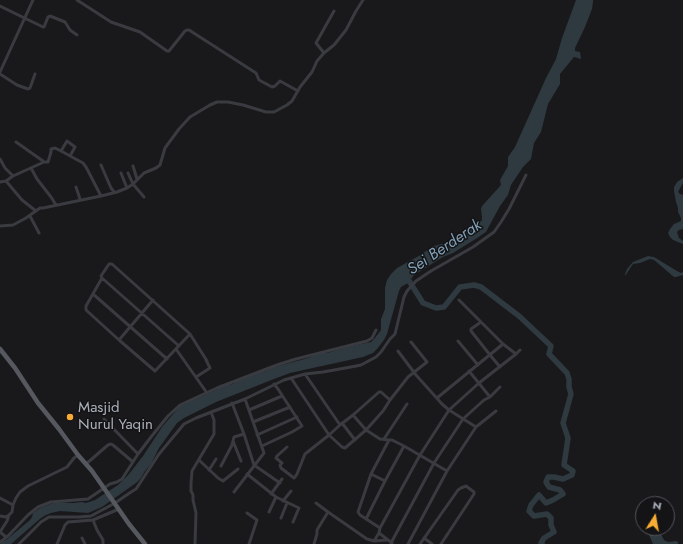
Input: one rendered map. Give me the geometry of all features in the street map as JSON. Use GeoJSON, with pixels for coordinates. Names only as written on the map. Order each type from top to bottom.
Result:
{"type":"FeatureCollection","features":[{"type":"Feature","properties":{"kind":"main road"},"geometry":{"type":"LineString","coordinates":[[0,349],[15,368],[34,398],[146,544]]}},
{"type":"Feature","properties":{"kind":"street"},"geometry":{"type":"LineString","coordinates":[[33,0],[0,73],[17,85],[28,89],[30,88],[35,74]]}},
{"type":"Feature","properties":{"kind":"street"},"geometry":{"type":"LineString","coordinates":[[77,0],[112,22],[140,32],[167,51],[169,51],[185,32],[189,30],[256,73],[259,80],[272,87],[280,81],[298,91]]}},
{"type":"Feature","properties":{"kind":"street"},"geometry":{"type":"LineString","coordinates":[[0,226],[13,225],[43,208],[80,199],[101,196],[127,188],[144,173],[160,165],[165,148],[190,117],[217,102],[228,102],[243,105],[266,112],[274,112],[287,105],[292,101],[312,72],[317,61],[342,36],[363,0]]}},
{"type":"Feature","properties":{"kind":"street"},"geometry":{"type":"LineString","coordinates":[[0,6],[43,27],[50,16],[65,22],[70,30],[77,35]]}},
{"type":"Feature","properties":{"kind":"street"},"geometry":{"type":"LineString","coordinates":[[324,54],[316,43],[334,11]]}},
{"type":"Feature","properties":{"kind":"street"},"geometry":{"type":"LineString","coordinates":[[61,151],[67,140],[75,147],[70,156]]}},
{"type":"Feature","properties":{"kind":"street"},"geometry":{"type":"LineString","coordinates":[[16,142],[44,162]]}},
{"type":"Feature","properties":{"kind":"street"},"geometry":{"type":"LineString","coordinates":[[0,182],[6,181],[13,176],[44,162],[47,163],[51,149],[55,148],[85,164],[101,196]]}},
{"type":"Feature","properties":{"kind":"street"},"geometry":{"type":"LineString","coordinates":[[0,159],[4,168],[13,176]]}},
{"type":"Feature","properties":{"kind":"street"},"geometry":{"type":"LineString","coordinates":[[101,165],[114,192]]}},
{"type":"Feature","properties":{"kind":"street"},"geometry":{"type":"LineString","coordinates":[[134,166],[137,179]]}},
{"type":"Feature","properties":{"kind":"street"},"geometry":{"type":"LineString","coordinates":[[31,168],[56,205]]}},
{"type":"Feature","properties":{"kind":"street"},"geometry":{"type":"LineString","coordinates":[[121,173],[127,188]]}},
{"type":"Feature","properties":{"kind":"street"},"geometry":{"type":"LineString","coordinates":[[128,173],[133,184],[144,197]]}},
{"type":"Feature","properties":{"kind":"street"},"geometry":{"type":"LineString","coordinates":[[19,544],[41,522],[49,517],[91,516],[113,501],[136,489],[159,454],[184,424],[232,403],[245,399],[274,384],[291,378],[305,374],[361,365],[376,357],[395,334],[404,297],[407,291],[416,281],[473,247],[494,232],[509,209],[526,176]]}},
{"type":"Feature","properties":{"kind":"street"},"geometry":{"type":"LineString","coordinates":[[6,181],[22,200],[35,212]]}},
{"type":"Feature","properties":{"kind":"street"},"geometry":{"type":"LineString","coordinates":[[76,187],[80,199]]}},
{"type":"Feature","properties":{"kind":"street"},"geometry":{"type":"LineString","coordinates":[[31,216],[39,233]]}},
{"type":"Feature","properties":{"kind":"street"},"geometry":{"type":"LineString","coordinates":[[190,334],[155,371],[86,310],[86,306],[109,264],[112,264],[190,334],[210,368],[196,377]]}},
{"type":"Feature","properties":{"kind":"street"},"geometry":{"type":"LineString","coordinates":[[102,278],[177,348],[207,393]]}},
{"type":"Feature","properties":{"kind":"street"},"geometry":{"type":"LineString","coordinates":[[93,294],[167,359]]}},
{"type":"Feature","properties":{"kind":"street"},"geometry":{"type":"LineString","coordinates":[[119,340],[153,300]]}},
{"type":"Feature","properties":{"kind":"street"},"geometry":{"type":"LineString","coordinates":[[459,300],[503,344],[516,354]]}},
{"type":"Feature","properties":{"kind":"street"},"geometry":{"type":"LineString","coordinates":[[481,322],[471,329],[471,331],[500,367]]}},
{"type":"Feature","properties":{"kind":"street"},"geometry":{"type":"LineString","coordinates":[[0,542],[38,507],[51,502],[88,499],[105,490],[110,484],[122,479],[138,454],[168,416],[180,405],[277,365],[367,341],[372,338],[376,330]]}},
{"type":"Feature","properties":{"kind":"street"},"geometry":{"type":"LineString","coordinates":[[458,341],[478,365]]}},
{"type":"Feature","properties":{"kind":"street"},"geometry":{"type":"LineString","coordinates":[[291,378],[329,435],[344,448],[366,430],[383,411],[408,377],[427,362],[410,342]]}},
{"type":"Feature","properties":{"kind":"street"},"geometry":{"type":"LineString","coordinates":[[437,398],[503,344]]}},
{"type":"Feature","properties":{"kind":"street"},"geometry":{"type":"LineString","coordinates":[[374,541],[420,455],[449,410],[520,350]]}},
{"type":"Feature","properties":{"kind":"street"},"geometry":{"type":"LineString","coordinates":[[398,351],[416,375],[442,404],[476,427]]}},
{"type":"Feature","properties":{"kind":"street"},"geometry":{"type":"LineString","coordinates":[[469,371],[490,397]]}},
{"type":"Feature","properties":{"kind":"street"},"geometry":{"type":"LineString","coordinates":[[305,374],[341,424],[355,440]]}},
{"type":"Feature","properties":{"kind":"street"},"geometry":{"type":"LineString","coordinates":[[262,446],[287,435],[302,426],[274,384]]}},
{"type":"Feature","properties":{"kind":"street"},"geometry":{"type":"LineString","coordinates":[[379,533],[392,543],[434,463],[463,419],[500,387]]}},
{"type":"Feature","properties":{"kind":"street"},"geometry":{"type":"LineString","coordinates":[[287,447],[276,458],[282,463],[280,466],[281,468],[294,478],[305,454],[380,392],[382,392],[390,400]]}},
{"type":"Feature","properties":{"kind":"street"},"geometry":{"type":"LineString","coordinates":[[249,410],[282,396]]}},
{"type":"Feature","properties":{"kind":"street"},"geometry":{"type":"LineString","coordinates":[[234,492],[260,457],[264,454],[245,399]]}},
{"type":"Feature","properties":{"kind":"street"},"geometry":{"type":"LineString","coordinates":[[232,403],[254,465],[280,483]]}},
{"type":"Feature","properties":{"kind":"street"},"geometry":{"type":"LineString","coordinates":[[384,440],[407,404]]}},
{"type":"Feature","properties":{"kind":"street"},"geometry":{"type":"LineString","coordinates":[[253,422],[290,407]]}},
{"type":"Feature","properties":{"kind":"street"},"geometry":{"type":"LineString","coordinates":[[408,544],[447,471],[476,427],[496,411]]}},
{"type":"Feature","properties":{"kind":"street"},"geometry":{"type":"LineString","coordinates":[[195,544],[196,513],[191,491],[192,471],[214,434],[214,420],[211,412]]}},
{"type":"Feature","properties":{"kind":"street"},"geometry":{"type":"LineString","coordinates":[[353,415],[366,430],[380,439],[392,440],[447,471]]}},
{"type":"Feature","properties":{"kind":"street"},"geometry":{"type":"LineString","coordinates":[[257,435],[297,417]]}},
{"type":"Feature","properties":{"kind":"street"},"geometry":{"type":"LineString","coordinates":[[104,418],[138,454]]}},
{"type":"Feature","properties":{"kind":"street"},"geometry":{"type":"LineString","coordinates":[[220,466],[225,459],[234,437],[244,434]]}},
{"type":"Feature","properties":{"kind":"street"},"geometry":{"type":"LineString","coordinates":[[380,528],[366,520],[358,514],[358,512],[371,474],[389,440]]}},
{"type":"Feature","properties":{"kind":"street"},"geometry":{"type":"LineString","coordinates":[[233,441],[241,461]]}},
{"type":"Feature","properties":{"kind":"street"},"geometry":{"type":"LineString","coordinates":[[86,464],[111,444],[132,462]]}},
{"type":"Feature","properties":{"kind":"street"},"geometry":{"type":"LineString","coordinates":[[366,520],[404,446]]}},
{"type":"Feature","properties":{"kind":"street"},"geometry":{"type":"LineString","coordinates":[[6,537],[0,532],[7,521],[8,516],[12,512],[13,505],[20,492],[28,486],[67,467],[78,455]]}},
{"type":"Feature","properties":{"kind":"street"},"geometry":{"type":"LineString","coordinates":[[209,470],[216,459]]}},
{"type":"Feature","properties":{"kind":"street"},"geometry":{"type":"LineString","coordinates":[[198,460],[224,481],[238,469]]}},
{"type":"Feature","properties":{"kind":"street"},"geometry":{"type":"LineString","coordinates":[[247,474],[271,494],[299,508],[293,522]]}},
{"type":"Feature","properties":{"kind":"street"},"geometry":{"type":"LineString","coordinates":[[371,474],[385,481]]}},
{"type":"Feature","properties":{"kind":"street"},"geometry":{"type":"LineString","coordinates":[[271,494],[282,479]]}},
{"type":"Feature","properties":{"kind":"street"},"geometry":{"type":"LineString","coordinates":[[420,544],[458,490],[466,486],[474,492],[474,494],[441,544]]}},
{"type":"Feature","properties":{"kind":"street"},"geometry":{"type":"LineString","coordinates":[[283,501],[291,491]]}},
{"type":"Feature","properties":{"kind":"street"},"geometry":{"type":"LineString","coordinates":[[269,512],[276,497]]}},
{"type":"Feature","properties":{"kind":"street"},"geometry":{"type":"LineString","coordinates":[[0,498],[13,505]]}},
{"type":"Feature","properties":{"kind":"street"},"geometry":{"type":"LineString","coordinates":[[281,518],[287,503]]}},
{"type":"Feature","properties":{"kind":"street"},"geometry":{"type":"LineString","coordinates":[[316,503],[367,539],[374,541],[387,540]]}},
{"type":"Feature","properties":{"kind":"street"},"geometry":{"type":"LineString","coordinates":[[57,544],[66,523],[93,520],[119,509]]}},
{"type":"Feature","properties":{"kind":"street"},"geometry":{"type":"LineString","coordinates":[[314,544],[317,530],[328,512]]}},
{"type":"Feature","properties":{"kind":"street"},"geometry":{"type":"LineString","coordinates":[[247,513],[257,520],[249,544]]}},
{"type":"Feature","properties":{"kind":"street"},"geometry":{"type":"LineString","coordinates":[[0,516],[8,516]]}},
{"type":"Feature","properties":{"kind":"street"},"geometry":{"type":"LineString","coordinates":[[93,520],[103,540],[103,544]]}},
{"type":"Feature","properties":{"kind":"street"},"geometry":{"type":"LineString","coordinates":[[82,538],[85,544]]}},
{"type":"Feature","properties":{"kind":"street"},"geometry":{"type":"LineString","coordinates":[[424,538],[432,544]]}},
{"type":"Feature","properties":{"kind":"street"},"geometry":{"type":"LineString","coordinates":[[425,544],[428,541]]}},
{"type":"Feature","properties":{"kind":"water","name":"Sei Berderak"},"geometry":{"type":"Polygon","coordinates":[[[576,0],[593,0],[592,9],[575,48],[575,51],[580,52],[581,59],[574,57],[560,74],[560,84],[548,104],[541,132],[534,143],[531,159],[523,167],[511,185],[508,195],[500,206],[486,232],[414,275],[408,283],[401,287],[387,334],[373,353],[363,357],[290,373],[216,402],[184,418],[177,423],[159,448],[151,464],[141,478],[102,507],[88,513],[60,511],[51,513],[41,518],[11,544],[0,544],[30,520],[33,513],[40,508],[56,502],[86,503],[95,500],[118,485],[129,474],[162,427],[180,406],[227,385],[233,384],[237,381],[271,368],[308,358],[320,353],[327,353],[371,342],[381,330],[381,319],[385,309],[385,288],[387,280],[391,274],[397,268],[434,246],[456,240],[470,225],[478,224],[482,220],[482,206],[501,185],[500,180],[508,166],[508,157],[515,147],[556,59],[576,0]]]}},
{"type":"Feature","properties":{"kind":"water"},"geometry":{"type":"Polygon","coordinates":[[[683,178],[683,183],[678,192],[683,195],[683,229],[677,232],[679,238],[683,241],[683,244],[673,240],[668,233],[674,224],[681,221],[674,187],[677,182],[683,178]]]}},
{"type":"Feature","properties":{"kind":"water"},"geometry":{"type":"Polygon","coordinates":[[[648,256],[654,257],[681,273],[683,272],[683,275],[674,277],[654,260],[650,259],[633,264],[625,276],[627,269],[633,262],[648,256]]]}},
{"type":"Feature","properties":{"kind":"water"},"geometry":{"type":"Polygon","coordinates":[[[649,536],[662,536],[664,540],[668,542],[678,542],[678,544],[653,544],[649,536]]]}},
{"type":"Feature","properties":{"kind":"waterway"},"geometry":{"type":"LineString","coordinates":[[406,276],[423,303],[436,308],[444,307],[460,287],[474,285],[481,287],[519,316],[551,346],[549,354],[567,373],[571,394],[563,423],[568,438],[564,465],[573,471],[572,475],[563,479],[548,477],[546,482],[549,487],[560,490],[563,494],[546,503],[539,495],[531,505],[529,511],[534,516],[547,514],[551,518],[551,525],[554,532],[544,538],[541,543],[542,544]]}},
{"type":"Feature","properties":{"kind":"place","name":"Masjid Nurul Yaqin"},"geometry":{"type":"Point","coordinates":[70,417]}}]}
